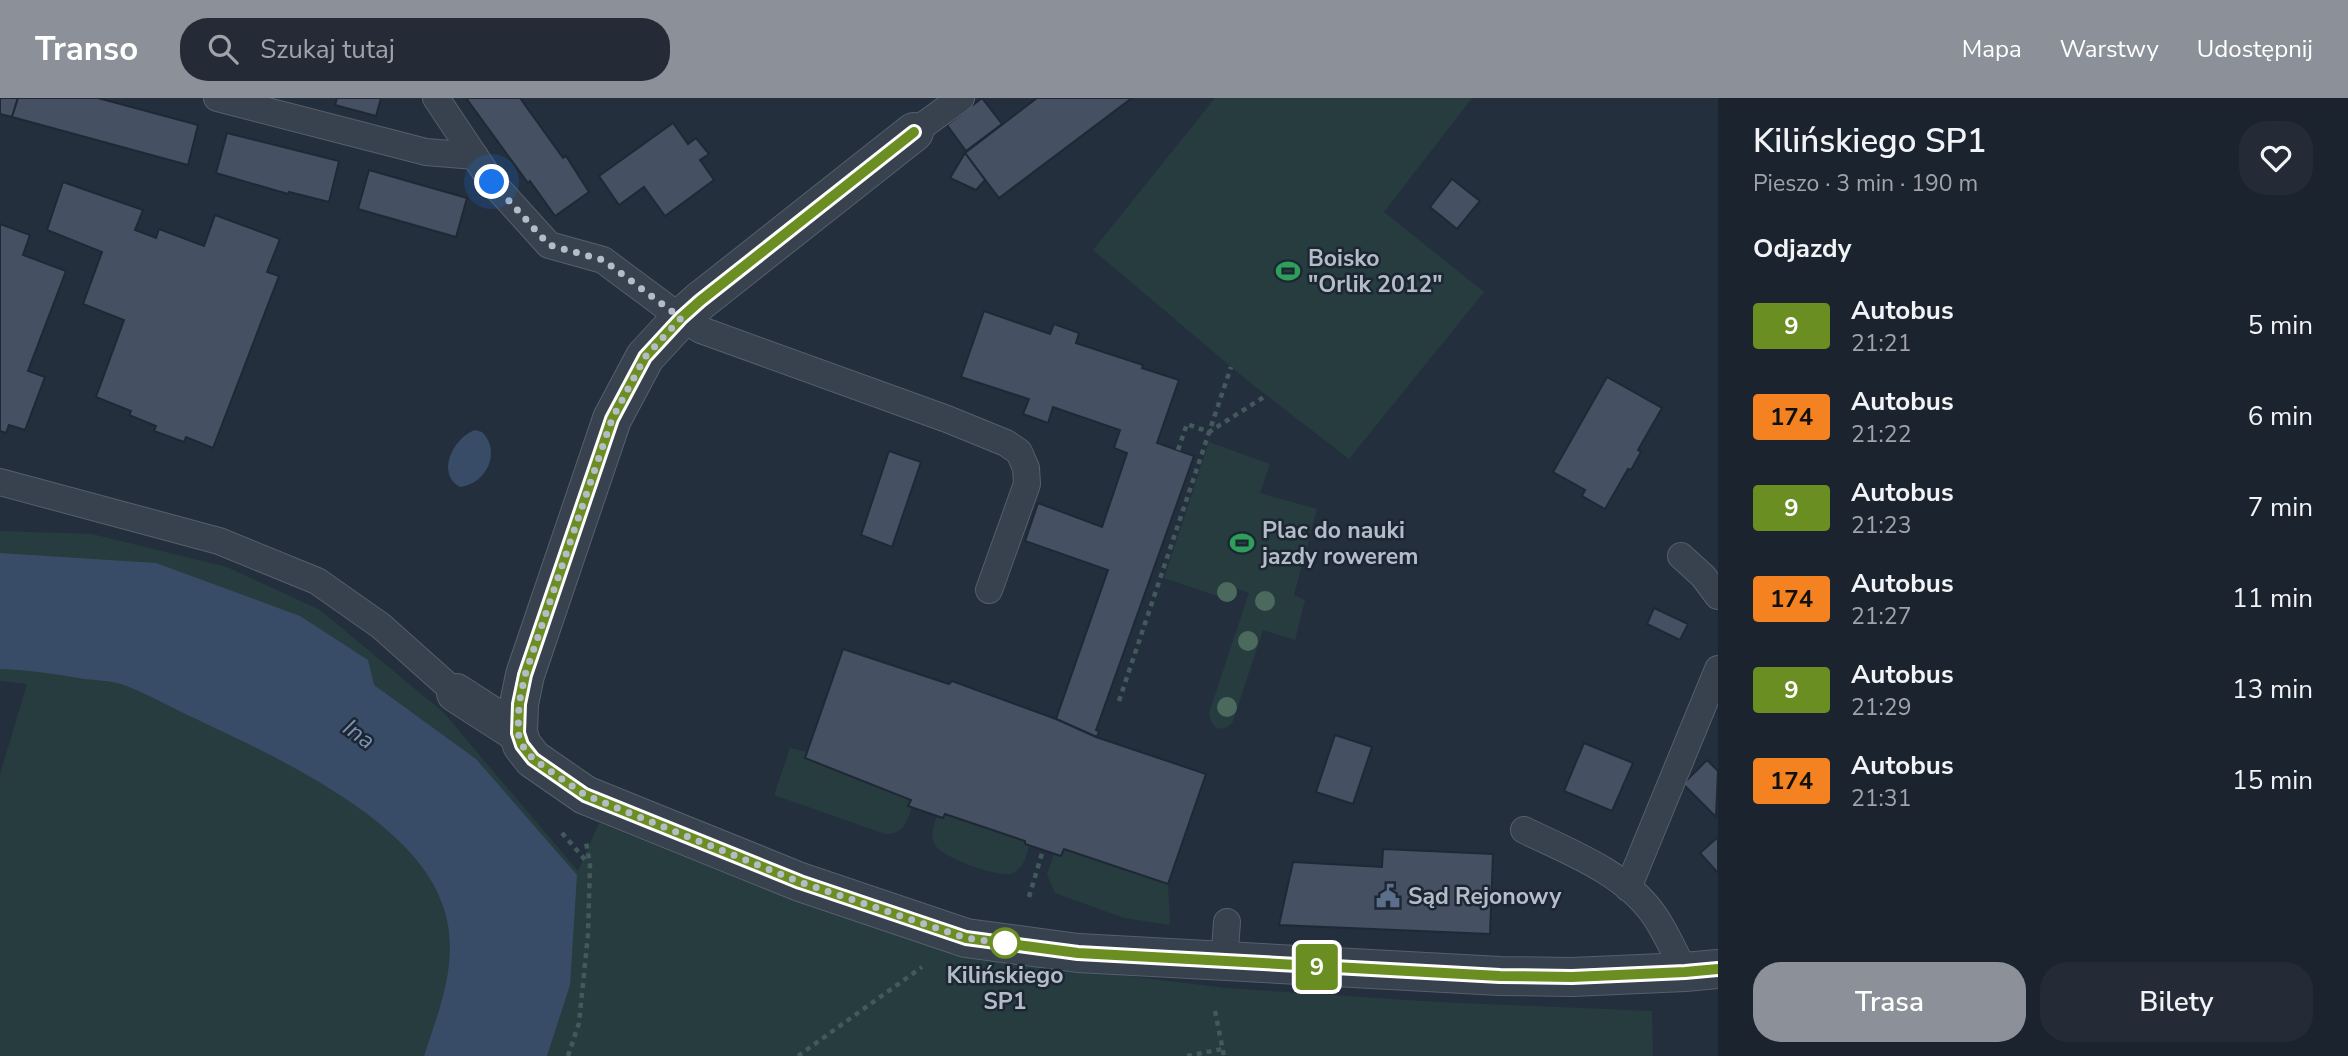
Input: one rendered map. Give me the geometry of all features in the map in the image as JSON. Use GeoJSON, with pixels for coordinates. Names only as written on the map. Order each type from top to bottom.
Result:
{"type":"FeatureCollection","features":[{"type":"Feature","properties":{"kind":"street"},"geometry":{"type":"LineString","coordinates":[[914,132],[681,318],[645,357],[612,419],[525,675],[519,704],[518,733],[522,745],[533,759],[585,795],[800,882],[966,938],[1078,953],[1500,976],[1572,977],[1701,970]]}},
{"type":"Feature","properties":{"kind":"street"},"geometry":{"type":"LineString","coordinates":[[456,693],[518,733]]}},
{"type":"Feature","properties":{"kind":"lane"},"geometry":{"type":"LineString","coordinates":[[217,98],[305,110],[426,152],[475,156]]}},
{"type":"Feature","properties":{"kind":"lane"},"geometry":{"type":"LineString","coordinates":[[436,98],[492,182],[549,245],[603,260],[701,330],[947,419],[1006,443],[1019,452],[1026,468],[1027,484],[989,590]]}},
{"type":"Feature","properties":{"kind":"lane"},"geometry":{"type":"LineString","coordinates":[[914,132],[961,98]]}},
{"type":"Feature","properties":{"kind":"lane"},"geometry":{"type":"LineString","coordinates":[[0,482],[219,541],[317,581],[381,625],[456,693]]}},
{"type":"Feature","properties":{"kind":"lane"},"geometry":{"type":"LineString","coordinates":[[1681,556],[1703,576],[1718,596]]}},
{"type":"Feature","properties":{"kind":"lane"},"geometry":{"type":"LineString","coordinates":[[1628,888],[1718,669]]}},
{"type":"Feature","properties":{"kind":"lane"},"geometry":{"type":"LineString","coordinates":[[1524,830],[1600,867],[1628,888],[1654,914],[1701,970]]}},
{"type":"Feature","properties":{"kind":"lane"},"geometry":{"type":"LineString","coordinates":[[1224,962],[1227,922]]}},
{"type":"Feature","properties":{"kind":"path"},"geometry":{"type":"LineString","coordinates":[[1119,701],[1231,367]]}},
{"type":"Feature","properties":{"kind":"path"},"geometry":{"type":"LineString","coordinates":[[1209,432],[1267,395]]}},
{"type":"Feature","properties":{"kind":"path"},"geometry":{"type":"LineString","coordinates":[[1178,450],[1187,424],[1209,432]]}},
{"type":"Feature","properties":{"kind":"path"},"geometry":{"type":"LineString","coordinates":[[568,1056],[579,1023],[588,934],[590,865],[585,829]]}},
{"type":"Feature","properties":{"kind":"path"},"geometry":{"type":"LineString","coordinates":[[1030,897],[1043,850]]}},
{"type":"Feature","properties":{"kind":"path"},"geometry":{"type":"LineString","coordinates":[[798,1056],[966,938]]}},
{"type":"Feature","properties":{"kind":"path"},"geometry":{"type":"LineString","coordinates":[[1215,1011],[1224,1056]]}},
{"type":"Feature","properties":{"kind":"path"},"geometry":{"type":"LineString","coordinates":[[1187,1056],[1222,1049]]}},
{"type":"Feature","properties":{"kind":"green space","name":"Boisko \"Orlik 2012\""},"geometry":{"type":"Polygon","coordinates":[[[1215,98],[1472,98],[1384,212],[1484,292],[1349,459],[1248,381],[1093,250],[1215,98]]]}},
{"type":"Feature","properties":{"kind":"green space","name":"Plac do nauki jazdy rowerem"},"geometry":{"type":"Polygon","coordinates":[[[1209,442],[1270,464],[1260,493],[1317,509],[1294,595],[1305,600],[1295,640],[1263,630],[1233,721],[1221,729],[1214,726],[1209,713],[1249,593],[1222,583],[1217,596],[1164,578],[1209,442]]]}},
{"type":"Feature","properties":{"kind":"green space"},"geometry":{"type":"Polygon","coordinates":[[[0,531],[92,534],[227,567],[320,610],[443,712],[578,871],[599,823],[784,896],[1113,974],[1226,988],[1438,1002],[1652,1011],[1653,1056],[0,1056],[0,774],[27,684],[0,681],[0,531]]]}},
{"type":"Feature","properties":{"kind":"green space"},"geometry":{"type":"Polygon","coordinates":[[[790,748],[808,752],[911,800],[908,806],[912,807],[906,823],[900,830],[885,834],[774,795],[790,748]]]}},
{"type":"Feature","properties":{"kind":"green space"},"geometry":{"type":"Polygon","coordinates":[[[945,814],[1025,841],[1029,846],[1022,865],[1013,873],[996,873],[970,866],[938,849],[932,836],[933,830],[937,816],[943,818],[945,814]]]}},
{"type":"Feature","properties":{"kind":"green space"},"geometry":{"type":"Polygon","coordinates":[[[1064,849],[1168,884],[1170,925],[1124,918],[1055,893],[1047,874],[1054,854],[1061,856],[1064,849]]]}},
{"type":"Feature","properties":{"kind":"water"},"geometry":{"type":"Polygon","coordinates":[[[475,430],[482,432],[488,440],[491,457],[484,474],[469,485],[460,487],[449,473],[450,456],[460,440],[475,430]]]}},
{"type":"Feature","properties":{"kind":"water","name":"Ina"},"geometry":{"type":"Polygon","coordinates":[[[0,553],[156,563],[300,616],[368,660],[374,685],[476,759],[577,875],[570,985],[547,1056],[424,1056],[442,1001],[449,963],[448,925],[443,906],[427,874],[403,845],[337,793],[262,751],[121,684],[0,669],[0,553]]]}},
{"type":"Feature","properties":{"kind":"building"},"geometry":{"type":"Polygon","coordinates":[[[0,98],[18,98],[12,117],[0,114],[0,98]]]}},
{"type":"Feature","properties":{"kind":"building"},"geometry":{"type":"Polygon","coordinates":[[[18,98],[98,98],[198,125],[188,165],[12,117],[18,98]]]}},
{"type":"Feature","properties":{"kind":"building"},"geometry":{"type":"Polygon","coordinates":[[[337,98],[381,98],[376,116],[335,105],[337,98]]]}},
{"type":"Feature","properties":{"kind":"building"},"geometry":{"type":"Polygon","coordinates":[[[466,98],[520,98],[563,158],[566,156],[589,192],[555,216],[466,98]]]}},
{"type":"Feature","properties":{"kind":"building"},"geometry":{"type":"Polygon","coordinates":[[[982,98],[1002,124],[966,151],[947,125],[982,98]]]}},
{"type":"Feature","properties":{"kind":"building"},"geometry":{"type":"Polygon","coordinates":[[[1037,98],[1132,98],[999,198],[965,153],[1037,98]]]}},
{"type":"Feature","properties":{"kind":"building"},"geometry":{"type":"Polygon","coordinates":[[[673,123],[688,144],[696,138],[709,154],[700,160],[714,180],[665,216],[644,187],[619,205],[599,176],[673,123]]]}},
{"type":"Feature","properties":{"kind":"building"},"geometry":{"type":"Polygon","coordinates":[[[227,133],[339,161],[329,202],[289,192],[288,194],[216,173],[227,133]]]}},
{"type":"Feature","properties":{"kind":"building"},"geometry":{"type":"Polygon","coordinates":[[[965,153],[985,180],[976,190],[950,178],[965,153]]]}},
{"type":"Feature","properties":{"kind":"building"},"geometry":{"type":"Polygon","coordinates":[[[369,170],[467,198],[456,237],[358,209],[369,170]]]}},
{"type":"Feature","properties":{"kind":"building"},"geometry":{"type":"Polygon","coordinates":[[[1452,179],[1480,201],[1457,229],[1430,207],[1452,179]]]}},
{"type":"Feature","properties":{"kind":"building"},"geometry":{"type":"Polygon","coordinates":[[[63,182],[143,210],[135,230],[156,238],[159,229],[204,246],[215,215],[280,239],[267,272],[279,276],[213,448],[186,437],[184,442],[154,431],[156,426],[129,415],[131,411],[96,397],[124,320],[83,304],[102,252],[47,230],[63,182]]]}},
{"type":"Feature","properties":{"kind":"building"},"geometry":{"type":"Polygon","coordinates":[[[0,224],[30,235],[23,255],[66,271],[28,371],[45,377],[25,430],[9,425],[6,433],[0,431],[0,224]]]}},
{"type":"Feature","properties":{"kind":"building"},"geometry":{"type":"Polygon","coordinates":[[[984,311],[1050,334],[1054,324],[1079,333],[1076,343],[1179,380],[1157,443],[1194,456],[1096,730],[1099,731],[1097,737],[1056,719],[1108,570],[1025,541],[1038,503],[1102,527],[1127,453],[1114,448],[1120,430],[1053,407],[1048,423],[1023,414],[1029,399],[961,377],[984,311]]]}},
{"type":"Feature","properties":{"kind":"building"},"geometry":{"type":"Polygon","coordinates":[[[1607,377],[1662,408],[1638,450],[1641,452],[1631,470],[1628,469],[1605,509],[1582,496],[1585,490],[1553,472],[1607,377]]]}},
{"type":"Feature","properties":{"kind":"building"},"geometry":{"type":"Polygon","coordinates":[[[889,451],[921,462],[892,547],[861,535],[889,451]]]}},
{"type":"Feature","properties":{"kind":"building"},"geometry":{"type":"Polygon","coordinates":[[[1654,608],[1688,624],[1680,640],[1647,624],[1654,608]]]}},
{"type":"Feature","properties":{"kind":"building"},"geometry":{"type":"Polygon","coordinates":[[[843,649],[949,684],[952,681],[1056,719],[1096,737],[1206,774],[1168,884],[1064,849],[1061,856],[945,814],[943,818],[908,806],[911,800],[805,758],[843,649]]]}},
{"type":"Feature","properties":{"kind":"building"},"geometry":{"type":"Polygon","coordinates":[[[1335,735],[1372,747],[1353,804],[1316,792],[1335,735]]]}},
{"type":"Feature","properties":{"kind":"building"},"geometry":{"type":"Polygon","coordinates":[[[1584,743],[1633,763],[1612,811],[1564,791],[1584,743]]]}},
{"type":"Feature","properties":{"kind":"building"},"geometry":{"type":"Polygon","coordinates":[[[1707,760],[1718,771],[1716,817],[1683,784],[1707,760]]]}},
{"type":"Feature","properties":{"kind":"building"},"geometry":{"type":"Polygon","coordinates":[[[1718,837],[1718,873],[1700,853],[1718,837]]]}},
{"type":"Feature","properties":{"kind":"building","name":"Sąd Rejonowy"},"geometry":{"type":"Polygon","coordinates":[[[1383,849],[1493,854],[1490,934],[1279,925],[1293,862],[1382,867],[1383,849]]]}},
{"type":"Feature","properties":{"kind":"bus line","name":"9"},"geometry":{"type":"LineString","coordinates":[[914,132],[700,301],[645,357],[612,419],[525,675],[519,704],[518,733],[522,745],[533,759],[585,795],[671,831],[800,882],[966,938],[1078,953],[1500,976],[1572,977],[1718,969]]}},
{"type":"Feature","properties":{"kind":"place","name":"Boisko \"Orlik 2012\""},"geometry":{"type":"Point","coordinates":[1288,271]}},
{"type":"Feature","properties":{"kind":"place","name":"Plac do nauki jazdy rowerem"},"geometry":{"type":"Point","coordinates":[1242,543]}},
{"type":"Feature","properties":{"kind":"place","name":"Sąd Rejonowy"},"geometry":{"type":"Point","coordinates":[1388,896]}},
{"type":"Feature","properties":{"kind":"place","name":"Kilińskiego SP1"},"geometry":{"type":"Point","coordinates":[1005,943]}},
{"type":"Feature","properties":{"kind":"route"},"geometry":{"type":"LineString","coordinates":[[492,182],[549,245],[603,260],[681,318],[645,357],[612,419],[525,675],[519,704],[518,733],[522,745],[533,759],[585,795],[671,831],[800,882],[966,938],[1011,944],[1005,943]]}}]}
